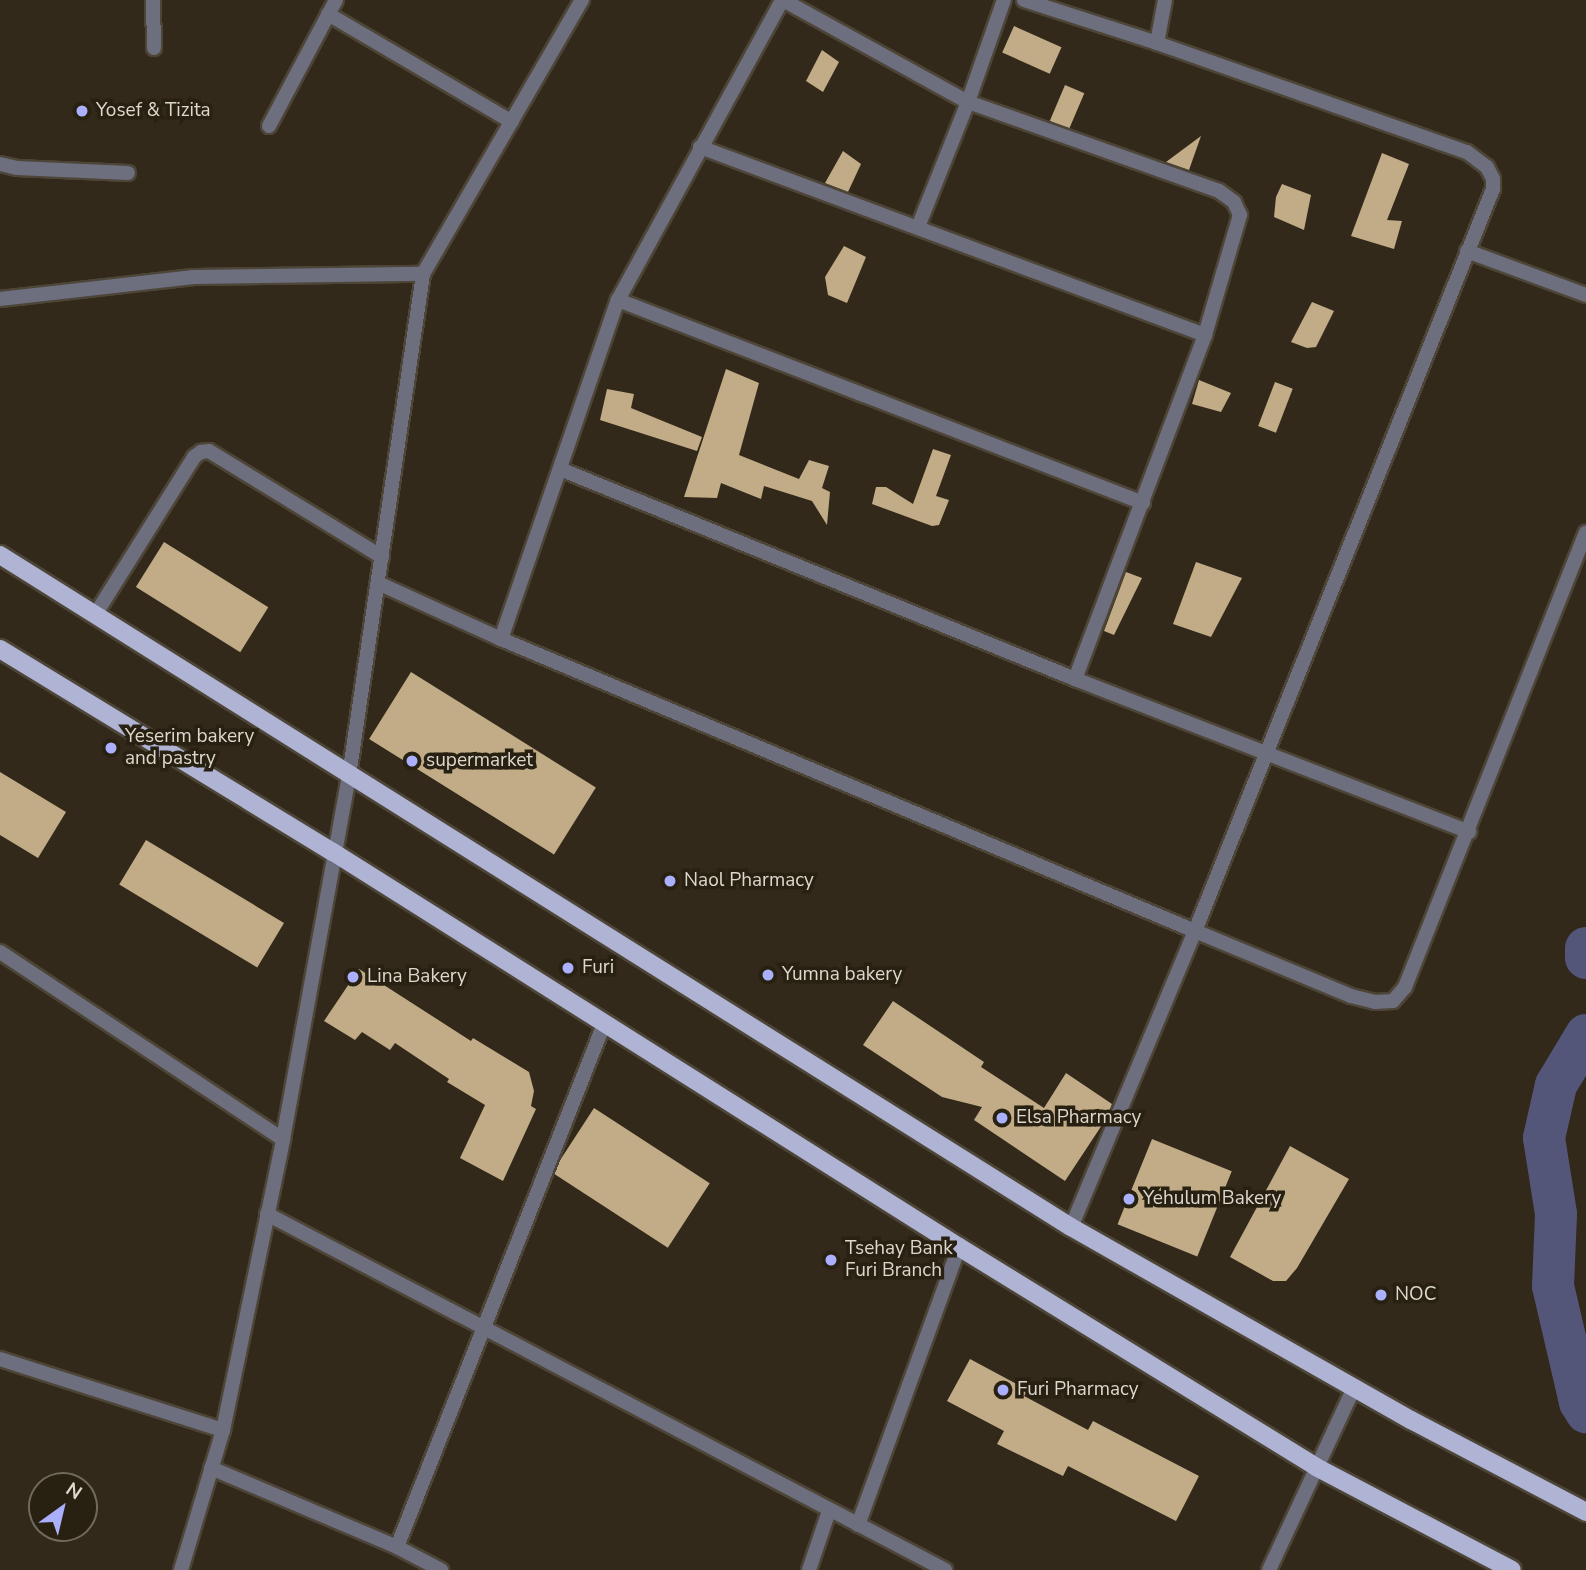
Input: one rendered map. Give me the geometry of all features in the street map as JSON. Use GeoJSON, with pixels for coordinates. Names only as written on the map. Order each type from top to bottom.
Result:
{"type":"FeatureCollection","features":[{"type":"Feature","properties":{"kind":"main road"},"geometry":{"type":"LineString","coordinates":[[0,555],[1071,1227],[1354,1388],[1586,1512]]}},
{"type":"Feature","properties":{"kind":"main road"},"geometry":{"type":"LineString","coordinates":[[0,649],[333,852],[959,1247],[1316,1467],[1512,1570]]}},
{"type":"Feature","properties":{"kind":"street"},"geometry":{"type":"LineString","coordinates":[[153,0],[154,48]]}},
{"type":"Feature","properties":{"kind":"street"},"geometry":{"type":"LineString","coordinates":[[269,126],[336,0]]}},
{"type":"Feature","properties":{"kind":"street"},"geometry":{"type":"LineString","coordinates":[[181,1570],[223,1430],[283,1139],[349,775],[423,274],[582,0]]}},
{"type":"Feature","properties":{"kind":"street"},"geometry":{"type":"LineString","coordinates":[[501,639],[618,300],[782,0],[968,102],[1219,191],[1234,202],[1240,215],[1205,335],[1075,679]]}},
{"type":"Feature","properties":{"kind":"street"},"geometry":{"type":"LineString","coordinates":[[918,227],[968,102],[1004,0]]}},
{"type":"Feature","properties":{"kind":"street"},"geometry":{"type":"LineString","coordinates":[[1024,0],[1157,43],[1467,152],[1487,167],[1493,179],[1493,189],[1195,931],[1071,1227]]}},
{"type":"Feature","properties":{"kind":"street"},"geometry":{"type":"LineString","coordinates":[[1157,43],[1165,0]]}},
{"type":"Feature","properties":{"kind":"street"},"geometry":{"type":"LineString","coordinates":[[328,14],[512,122]]}},
{"type":"Feature","properties":{"kind":"street"},"geometry":{"type":"LineString","coordinates":[[700,147],[1205,335]]}},
{"type":"Feature","properties":{"kind":"street"},"geometry":{"type":"LineString","coordinates":[[0,164],[17,168],[128,173]]}},
{"type":"Feature","properties":{"kind":"street"},"geometry":{"type":"LineString","coordinates":[[1467,251],[1586,295]]}},
{"type":"Feature","properties":{"kind":"street"},"geometry":{"type":"LineString","coordinates":[[0,299],[194,277],[423,274]]}},
{"type":"Feature","properties":{"kind":"street"},"geometry":{"type":"LineString","coordinates":[[618,300],[1143,503]]}},
{"type":"Feature","properties":{"kind":"street"},"geometry":{"type":"LineString","coordinates":[[95,615],[194,457],[201,452],[209,451],[382,557]]}},
{"type":"Feature","properties":{"kind":"street"},"geometry":{"type":"LineString","coordinates":[[561,469],[1075,679],[1469,832]]}},
{"type":"Feature","properties":{"kind":"street"},"geometry":{"type":"LineString","coordinates":[[378,583],[501,639],[1195,931],[1351,996],[1375,1002],[1393,1001],[1405,987],[1586,533]]}},
{"type":"Feature","properties":{"kind":"street"},"geometry":{"type":"LineString","coordinates":[[0,952],[283,1139]]}},
{"type":"Feature","properties":{"kind":"street"},"geometry":{"type":"LineString","coordinates":[[397,1547],[604,1024]]}},
{"type":"Feature","properties":{"kind":"street"},"geometry":{"type":"LineString","coordinates":[[267,1214],[945,1570]]}},
{"type":"Feature","properties":{"kind":"street"},"geometry":{"type":"LineString","coordinates":[[858,1525],[959,1247]]}},
{"type":"Feature","properties":{"kind":"street"},"geometry":{"type":"LineString","coordinates":[[0,1359],[223,1430]]}},
{"type":"Feature","properties":{"kind":"street"},"geometry":{"type":"LineString","coordinates":[[1269,1570],[1354,1388]]}},
{"type":"Feature","properties":{"kind":"street"},"geometry":{"type":"LineString","coordinates":[[211,1468],[397,1547],[441,1570]]}},
{"type":"Feature","properties":{"kind":"street"},"geometry":{"type":"LineString","coordinates":[[809,1570],[829,1511]]}},
{"type":"Feature","properties":{"kind":"building"},"geometry":{"type":"Polygon","coordinates":[[[1014,26],[1062,47],[1050,74],[1002,52],[1014,26]]]}},
{"type":"Feature","properties":{"kind":"building"},"geometry":{"type":"Polygon","coordinates":[[[822,50],[839,62],[823,92],[806,81],[822,50]]]}},
{"type":"Feature","properties":{"kind":"building"},"geometry":{"type":"Polygon","coordinates":[[[1065,85],[1084,93],[1069,129],[1050,121],[1065,85]]]}},
{"type":"Feature","properties":{"kind":"building"},"geometry":{"type":"Polygon","coordinates":[[[1201,136],[1189,170],[1166,162],[1201,136]]]}},
{"type":"Feature","properties":{"kind":"building"},"geometry":{"type":"Polygon","coordinates":[[[843,151],[861,164],[848,192],[825,183],[843,151]]]}},
{"type":"Feature","properties":{"kind":"building"},"geometry":{"type":"Polygon","coordinates":[[[1382,153],[1409,164],[1387,220],[1402,221],[1394,249],[1351,236],[1382,153]]]}},
{"type":"Feature","properties":{"kind":"building"},"geometry":{"type":"Polygon","coordinates":[[[1282,184],[1311,195],[1304,230],[1274,217],[1276,197],[1282,184]]]}},
{"type":"Feature","properties":{"kind":"building"},"geometry":{"type":"Polygon","coordinates":[[[844,246],[866,257],[847,303],[828,295],[825,277],[844,246]]]}},
{"type":"Feature","properties":{"kind":"building"},"geometry":{"type":"Polygon","coordinates":[[[1312,302],[1334,311],[1316,347],[1307,348],[1291,342],[1312,302]]]}},
{"type":"Feature","properties":{"kind":"building"},"geometry":{"type":"Polygon","coordinates":[[[726,369],[759,383],[739,455],[799,479],[809,460],[829,466],[822,488],[830,492],[827,525],[812,501],[764,486],[761,499],[721,483],[717,498],[684,497],[726,369]]]}},
{"type":"Feature","properties":{"kind":"building"},"geometry":{"type":"Polygon","coordinates":[[[1199,380],[1231,393],[1221,412],[1192,404],[1199,380]]]}},
{"type":"Feature","properties":{"kind":"building"},"geometry":{"type":"Polygon","coordinates":[[[1275,382],[1293,389],[1276,433],[1258,426],[1275,382]]]}},
{"type":"Feature","properties":{"kind":"building"},"geometry":{"type":"Polygon","coordinates":[[[607,389],[634,394],[631,408],[702,437],[697,451],[600,420],[607,389]]]}},
{"type":"Feature","properties":{"kind":"building"},"geometry":{"type":"Polygon","coordinates":[[[933,449],[951,455],[936,496],[949,500],[939,525],[932,526],[872,504],[876,487],[886,487],[913,504],[933,449]]]}},
{"type":"Feature","properties":{"kind":"building"},"geometry":{"type":"Polygon","coordinates":[[[164,542],[268,607],[240,652],[136,587],[164,542]]]}},
{"type":"Feature","properties":{"kind":"building"},"geometry":{"type":"Polygon","coordinates":[[[1196,562],[1242,578],[1211,637],[1173,624],[1196,562]]]}},
{"type":"Feature","properties":{"kind":"building"},"geometry":{"type":"Polygon","coordinates":[[[1126,572],[1142,578],[1114,635],[1104,631],[1126,572]]]}},
{"type":"Feature","properties":{"kind":"building"},"geometry":{"type":"Polygon","coordinates":[[[411,672],[596,788],[554,855],[369,739],[411,672]]]}},
{"type":"Feature","properties":{"kind":"building"},"geometry":{"type":"Polygon","coordinates":[[[0,772],[66,812],[38,858],[0,835],[0,772]]]}},
{"type":"Feature","properties":{"kind":"building"},"geometry":{"type":"Polygon","coordinates":[[[146,840],[284,923],[257,967],[119,885],[146,840]]]}},
{"type":"Feature","properties":{"kind":"building"},"geometry":{"type":"Polygon","coordinates":[[[359,969],[471,1041],[473,1038],[529,1072],[534,1091],[531,1106],[536,1109],[503,1181],[460,1158],[485,1105],[447,1082],[449,1079],[395,1043],[390,1050],[362,1032],[355,1040],[324,1021],[359,969]]]}},
{"type":"Feature","properties":{"kind":"building"},"geometry":{"type":"Polygon","coordinates":[[[893,1001],[984,1062],[981,1067],[1044,1108],[1066,1073],[1112,1104],[1106,1119],[1065,1181],[974,1120],[982,1107],[942,1097],[863,1045],[893,1001]]]}},
{"type":"Feature","properties":{"kind":"building"},"geometry":{"type":"Polygon","coordinates":[[[594,1108],[710,1183],[668,1248],[552,1173],[594,1108]]]}},
{"type":"Feature","properties":{"kind":"building"},"geometry":{"type":"Polygon","coordinates":[[[1152,1139],[1232,1171],[1197,1257],[1118,1224],[1152,1139]]]}},
{"type":"Feature","properties":{"kind":"building"},"geometry":{"type":"Polygon","coordinates":[[[1290,1146],[1349,1179],[1297,1268],[1286,1281],[1273,1281],[1230,1257],[1290,1146]]]}},
{"type":"Feature","properties":{"kind":"building"},"geometry":{"type":"Polygon","coordinates":[[[970,1359],[1028,1390],[1024,1396],[1088,1430],[1093,1421],[1199,1476],[1176,1521],[1068,1466],[1063,1476],[997,1444],[1004,1431],[947,1401],[970,1359]]]}},
{"type":"Feature","properties":{"kind":"waterway"},"geometry":{"type":"LineString","coordinates":[[1586,948],[1586,958]]}},
{"type":"Feature","properties":{"kind":"waterway"},"geometry":{"type":"LineString","coordinates":[[1586,1035],[1556,1085],[1544,1138],[1556,1214],[1553,1286],[1580,1402],[1586,1412]]}},
{"type":"Feature","properties":{"kind":"place","name":"Yosef & Tizita"},"geometry":{"type":"Point","coordinates":[82,111]}},
{"type":"Feature","properties":{"kind":"place","name":"Yeserim bakery and pastry"},"geometry":{"type":"Point","coordinates":[111,748]}},
{"type":"Feature","properties":{"kind":"place","name":"supermarket"},"geometry":{"type":"Point","coordinates":[412,761]}},
{"type":"Feature","properties":{"kind":"place","name":"Naol Pharmacy"},"geometry":{"type":"Point","coordinates":[670,881]}},
{"type":"Feature","properties":{"kind":"place","name":"Furi"},"geometry":{"type":"Point","coordinates":[568,968]}},
{"type":"Feature","properties":{"kind":"place","name":"Yumna bakery"},"geometry":{"type":"Point","coordinates":[768,975]}},
{"type":"Feature","properties":{"kind":"place","name":"Lina Bakery"},"geometry":{"type":"Point","coordinates":[353,977]}},
{"type":"Feature","properties":{"kind":"place","name":"Elsa Pharmacy"},"geometry":{"type":"Point","coordinates":[1002,1118]}},
{"type":"Feature","properties":{"kind":"place","name":"Yehulum Bakery"},"geometry":{"type":"Point","coordinates":[1129,1199]}},
{"type":"Feature","properties":{"kind":"place","name":"Tsehay Bank Furi Branch"},"geometry":{"type":"Point","coordinates":[831,1260]}},
{"type":"Feature","properties":{"kind":"place","name":"NOC"},"geometry":{"type":"Point","coordinates":[1381,1295]}},
{"type":"Feature","properties":{"kind":"place","name":"Furi Pharmacy"},"geometry":{"type":"Point","coordinates":[1003,1390]}}]}
